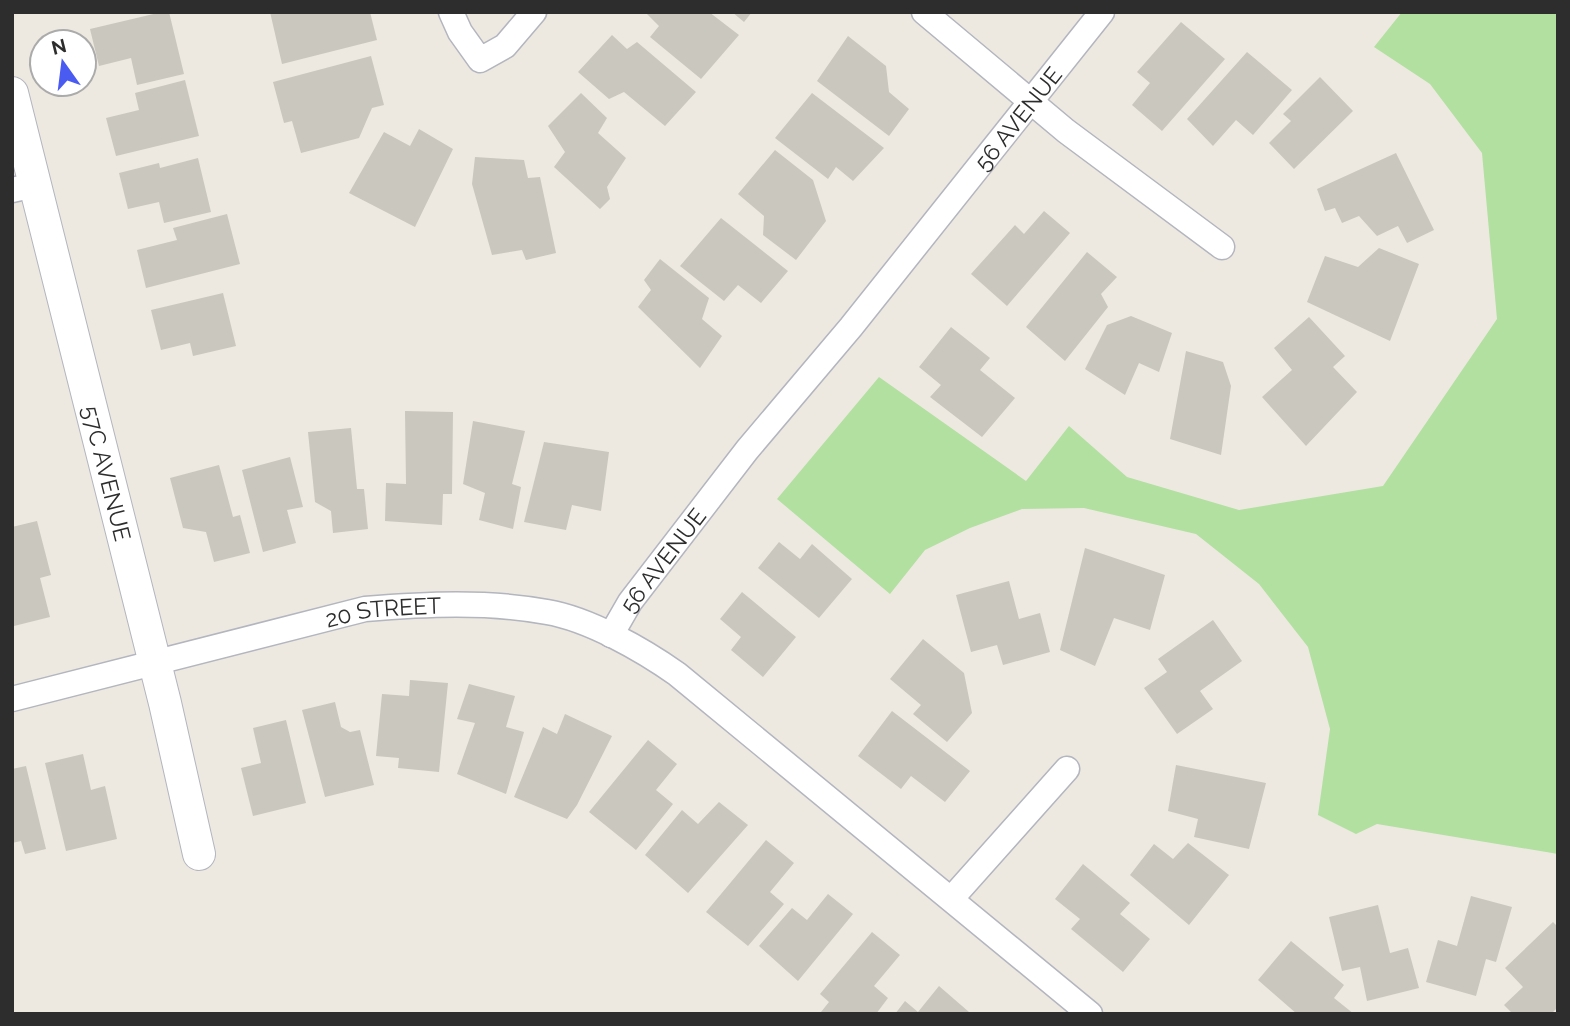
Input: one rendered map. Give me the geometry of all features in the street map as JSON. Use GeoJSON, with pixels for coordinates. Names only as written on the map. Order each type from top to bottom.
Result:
{"type":"FeatureCollection","features":[{"type":"Feature","properties":{"kind":"street"},"geometry":{"type":"LineString","coordinates":[[451,12],[460,32],[480,60],[505,46],[534,12]]}},
{"type":"Feature","properties":{"kind":"street"},"geometry":{"type":"LineString","coordinates":[[924,12],[1032,102],[1163,205],[1222,247]]}},
{"type":"Feature","properties":{"kind":"street","name":"56 AVENUE"},"geometry":{"type":"LineString","coordinates":[[1090,1014],[677,674],[611,635],[630,602],[747,450],[851,327],[1102,12]]}},
{"type":"Feature","properties":{"kind":"street","name":"57C AVENUE"},"geometry":{"type":"LineString","coordinates":[[12,93],[23,188],[155,663],[199,854]]}},
{"type":"Feature","properties":{"kind":"street","name":"20 STREET"},"geometry":{"type":"LineString","coordinates":[[12,699],[365,609],[418,604],[495,606],[549,612],[611,635]]}},
{"type":"Feature","properties":{"kind":"street"},"geometry":{"type":"LineString","coordinates":[[952,898],[1067,769]]}},
{"type":"Feature","properties":{"kind":"green space"},"geometry":{"type":"Polygon","coordinates":[[[1402,12],[1558,12],[1558,854],[1377,824],[1356,834],[1318,815],[1330,729],[1308,647],[1259,584],[1196,534],[1084,508],[1022,509],[970,528],[925,550],[890,594],[777,499],[879,377],[1026,481],[1069,426],[1127,477],[1239,510],[1383,486],[1497,319],[1482,153],[1430,84],[1374,47],[1402,12]]]}},
{"type":"Feature","properties":{"kind":"building"},"geometry":{"type":"Polygon","coordinates":[[[169,12],[184,74],[137,85],[131,58],[99,66],[98,28],[94,28],[169,12]]]}},
{"type":"Feature","properties":{"kind":"building"},"geometry":{"type":"Polygon","coordinates":[[[270,12],[370,12],[377,40],[282,64],[270,12]]]}},
{"type":"Feature","properties":{"kind":"building"},"geometry":{"type":"Polygon","coordinates":[[[645,12],[709,12],[739,35],[701,79],[650,37],[659,26],[645,12]]]}},
{"type":"Feature","properties":{"kind":"building"},"geometry":{"type":"Polygon","coordinates":[[[732,12],[752,12],[744,22],[732,12]]]}},
{"type":"Feature","properties":{"kind":"building"},"geometry":{"type":"Polygon","coordinates":[[[1181,22],[1225,59],[1162,131],[1132,105],[1150,83],[1137,72],[1181,22]]]}},
{"type":"Feature","properties":{"kind":"building"},"geometry":{"type":"Polygon","coordinates":[[[612,35],[627,49],[637,42],[696,92],[665,126],[624,92],[609,99],[578,72],[612,35]]]}},
{"type":"Feature","properties":{"kind":"building"},"geometry":{"type":"Polygon","coordinates":[[[848,36],[886,66],[889,92],[909,109],[889,136],[817,81],[848,36]]]}},
{"type":"Feature","properties":{"kind":"building"},"geometry":{"type":"Polygon","coordinates":[[[1247,52],[1292,90],[1253,135],[1236,120],[1213,146],[1187,119],[1247,52]]]}},
{"type":"Feature","properties":{"kind":"building"},"geometry":{"type":"Polygon","coordinates":[[[371,56],[384,105],[372,108],[359,138],[301,153],[292,121],[284,123],[273,82],[371,56]]]}},
{"type":"Feature","properties":{"kind":"building"},"geometry":{"type":"Polygon","coordinates":[[[1320,77],[1353,111],[1294,169],[1269,143],[1291,121],[1283,114],[1320,77]]]}},
{"type":"Feature","properties":{"kind":"building"},"geometry":{"type":"Polygon","coordinates":[[[185,80],[199,136],[116,156],[106,118],[139,110],[135,93],[185,80]]]}},
{"type":"Feature","properties":{"kind":"building"},"geometry":{"type":"Polygon","coordinates":[[[581,93],[607,118],[598,133],[626,158],[607,187],[610,199],[600,209],[554,167],[565,152],[548,126],[581,93]]]}},
{"type":"Feature","properties":{"kind":"building"},"geometry":{"type":"Polygon","coordinates":[[[812,93],[884,148],[853,181],[836,167],[828,179],[775,138],[812,93]]]}},
{"type":"Feature","properties":{"kind":"building"},"geometry":{"type":"Polygon","coordinates":[[[419,129],[453,149],[415,227],[349,193],[384,132],[410,146],[419,129]]]}},
{"type":"Feature","properties":{"kind":"building"},"geometry":{"type":"Polygon","coordinates":[[[775,150],[813,180],[826,221],[796,260],[763,235],[764,216],[738,194],[775,150]]]}},
{"type":"Feature","properties":{"kind":"building"},"geometry":{"type":"Polygon","coordinates":[[[1396,153],[1434,230],[1407,243],[1398,226],[1377,236],[1359,216],[1342,223],[1335,208],[1325,211],[1317,189],[1396,153]]]}},
{"type":"Feature","properties":{"kind":"building"},"geometry":{"type":"Polygon","coordinates":[[[475,157],[524,160],[528,178],[540,177],[556,253],[526,260],[522,250],[492,255],[472,184],[475,157]]]}},
{"type":"Feature","properties":{"kind":"building"},"geometry":{"type":"Polygon","coordinates":[[[198,158],[211,212],[164,223],[159,202],[128,209],[119,173],[159,163],[160,168],[198,158]]]}},
{"type":"Feature","properties":{"kind":"building"},"geometry":{"type":"Polygon","coordinates":[[[1044,211],[1070,233],[1007,306],[971,274],[1015,225],[1024,234],[1044,211]]]}},
{"type":"Feature","properties":{"kind":"building"},"geometry":{"type":"Polygon","coordinates":[[[227,214],[240,264],[146,288],[137,250],[177,240],[173,228],[227,214]]]}},
{"type":"Feature","properties":{"kind":"building"},"geometry":{"type":"Polygon","coordinates":[[[721,218],[788,271],[761,303],[738,285],[724,301],[680,266],[721,218]]]}},
{"type":"Feature","properties":{"kind":"building"},"geometry":{"type":"Polygon","coordinates":[[[1379,248],[1419,264],[1390,341],[1307,302],[1325,256],[1358,267],[1379,248]]]}},
{"type":"Feature","properties":{"kind":"building"},"geometry":{"type":"Polygon","coordinates":[[[1087,252],[1117,277],[1101,294],[1108,307],[1065,361],[1026,327],[1087,252]]]}},
{"type":"Feature","properties":{"kind":"building"},"geometry":{"type":"Polygon","coordinates":[[[660,259],[709,298],[702,319],[722,336],[700,368],[638,307],[651,290],[644,280],[660,259]]]}},
{"type":"Feature","properties":{"kind":"building"},"geometry":{"type":"Polygon","coordinates":[[[223,293],[236,346],[193,356],[190,343],[161,350],[151,310],[223,293]]]}},
{"type":"Feature","properties":{"kind":"building"},"geometry":{"type":"Polygon","coordinates":[[[1131,316],[1172,333],[1159,372],[1139,363],[1125,395],[1085,369],[1107,325],[1131,316]]]}},
{"type":"Feature","properties":{"kind":"building"},"geometry":{"type":"Polygon","coordinates":[[[1309,317],[1345,356],[1333,367],[1357,392],[1306,446],[1262,397],[1292,370],[1274,348],[1309,317]]]}},
{"type":"Feature","properties":{"kind":"building"},"geometry":{"type":"Polygon","coordinates":[[[951,327],[990,358],[980,370],[1015,398],[982,437],[930,397],[941,385],[919,367],[951,327]]]}},
{"type":"Feature","properties":{"kind":"building"},"geometry":{"type":"Polygon","coordinates":[[[1186,351],[1223,362],[1231,386],[1221,455],[1170,439],[1186,351]]]}},
{"type":"Feature","properties":{"kind":"building"},"geometry":{"type":"Polygon","coordinates":[[[405,411],[453,412],[452,494],[443,494],[442,525],[385,521],[386,483],[406,484],[405,411]]]}},
{"type":"Feature","properties":{"kind":"building"},"geometry":{"type":"Polygon","coordinates":[[[473,421],[525,431],[512,484],[521,487],[513,529],[479,520],[485,493],[463,484],[473,421]]]}},
{"type":"Feature","properties":{"kind":"building"},"geometry":{"type":"Polygon","coordinates":[[[351,428],[357,489],[364,489],[368,529],[333,533],[331,511],[315,502],[308,432],[351,428]]]}},
{"type":"Feature","properties":{"kind":"building"},"geometry":{"type":"Polygon","coordinates":[[[544,442],[609,452],[601,511],[572,505],[566,530],[524,522],[544,442]]]}},
{"type":"Feature","properties":{"kind":"building"},"geometry":{"type":"Polygon","coordinates":[[[290,457],[303,507],[287,510],[296,543],[263,552],[242,470],[290,457]]]}},
{"type":"Feature","properties":{"kind":"building"},"geometry":{"type":"Polygon","coordinates":[[[219,465],[233,517],[240,515],[250,553],[214,562],[206,532],[183,528],[170,478],[219,465]]]}},
{"type":"Feature","properties":{"kind":"building"},"geometry":{"type":"Polygon","coordinates":[[[37,521],[51,575],[40,578],[50,617],[14,626],[12,527],[37,521]]]}},
{"type":"Feature","properties":{"kind":"building"},"geometry":{"type":"Polygon","coordinates":[[[779,542],[800,559],[812,544],[852,579],[819,618],[758,568],[779,542]]]}},
{"type":"Feature","properties":{"kind":"building"},"geometry":{"type":"Polygon","coordinates":[[[1085,548],[1165,575],[1150,630],[1114,618],[1095,666],[1060,650],[1085,548]]]}},
{"type":"Feature","properties":{"kind":"building"},"geometry":{"type":"Polygon","coordinates":[[[1009,581],[1019,619],[1040,613],[1050,652],[1003,665],[997,645],[971,652],[956,595],[1009,581]]]}},
{"type":"Feature","properties":{"kind":"building"},"geometry":{"type":"Polygon","coordinates":[[[742,592],[796,637],[763,677],[731,650],[741,637],[720,619],[742,592]]]}},
{"type":"Feature","properties":{"kind":"building"},"geometry":{"type":"Polygon","coordinates":[[[1213,620],[1242,661],[1200,691],[1213,709],[1177,734],[1144,688],[1167,672],[1158,659],[1213,620]]]}},
{"type":"Feature","properties":{"kind":"building"},"geometry":{"type":"Polygon","coordinates":[[[923,639],[964,673],[972,713],[947,742],[913,714],[921,705],[890,679],[923,639]]]}},
{"type":"Feature","properties":{"kind":"building"},"geometry":{"type":"Polygon","coordinates":[[[410,680],[448,683],[439,772],[398,768],[399,758],[376,756],[382,694],[409,696],[410,680]]]}},
{"type":"Feature","properties":{"kind":"building"},"geometry":{"type":"Polygon","coordinates":[[[469,684],[515,696],[506,727],[524,732],[506,794],[457,774],[475,723],[457,719],[469,684]]]}},
{"type":"Feature","properties":{"kind":"building"},"geometry":{"type":"Polygon","coordinates":[[[335,702],[341,727],[350,732],[360,730],[374,785],[325,797],[302,710],[335,702]]]}},
{"type":"Feature","properties":{"kind":"building"},"geometry":{"type":"Polygon","coordinates":[[[892,711],[970,771],[945,802],[911,776],[901,789],[858,756],[892,711]]]}},
{"type":"Feature","properties":{"kind":"building"},"geometry":{"type":"Polygon","coordinates":[[[565,714],[612,736],[577,805],[567,819],[514,797],[543,727],[557,734],[565,714]]]}},
{"type":"Feature","properties":{"kind":"building"},"geometry":{"type":"Polygon","coordinates":[[[286,720],[306,803],[253,816],[241,768],[261,763],[253,728],[286,720]]]}},
{"type":"Feature","properties":{"kind":"building"},"geometry":{"type":"Polygon","coordinates":[[[648,740],[677,764],[656,790],[673,804],[636,850],[589,812],[648,740]]]}},
{"type":"Feature","properties":{"kind":"building"},"geometry":{"type":"Polygon","coordinates":[[[83,754],[91,790],[105,786],[117,839],[66,851],[45,763],[83,754]]]}},
{"type":"Feature","properties":{"kind":"building"},"geometry":{"type":"Polygon","coordinates":[[[1176,765],[1266,783],[1249,849],[1194,837],[1198,819],[1168,811],[1176,765]]]}},
{"type":"Feature","properties":{"kind":"building"},"geometry":{"type":"Polygon","coordinates":[[[26,766],[46,849],[25,854],[21,841],[12,843],[12,769],[26,766]]]}},
{"type":"Feature","properties":{"kind":"building"},"geometry":{"type":"Polygon","coordinates":[[[719,802],[748,825],[688,893],[645,855],[682,810],[698,824],[719,802]]]}},
{"type":"Feature","properties":{"kind":"building"},"geometry":{"type":"Polygon","coordinates":[[[766,840],[794,863],[770,892],[784,904],[748,946],[706,912],[766,840]]]}},
{"type":"Feature","properties":{"kind":"building"},"geometry":{"type":"Polygon","coordinates":[[[1188,843],[1229,875],[1189,925],[1130,875],[1154,844],[1173,859],[1188,843]]]}},
{"type":"Feature","properties":{"kind":"building"},"geometry":{"type":"Polygon","coordinates":[[[1083,864],[1130,903],[1120,914],[1150,939],[1123,972],[1071,929],[1080,919],[1055,899],[1083,864]]]}},
{"type":"Feature","properties":{"kind":"building"},"geometry":{"type":"Polygon","coordinates":[[[828,894],[853,914],[798,981],[759,946],[792,908],[807,920],[828,894]]]}},
{"type":"Feature","properties":{"kind":"building"},"geometry":{"type":"Polygon","coordinates":[[[1471,896],[1512,907],[1496,962],[1486,959],[1476,996],[1426,982],[1438,940],[1457,946],[1471,896]]]}},
{"type":"Feature","properties":{"kind":"building"},"geometry":{"type":"Polygon","coordinates":[[[1378,905],[1390,953],[1408,948],[1419,988],[1367,1001],[1360,967],[1342,971],[1329,917],[1378,905]]]}},
{"type":"Feature","properties":{"kind":"building"},"geometry":{"type":"Polygon","coordinates":[[[1553,922],[1558,927],[1558,1007],[1551,1014],[1513,1014],[1504,1005],[1523,987],[1505,968],[1553,922]]]}},
{"type":"Feature","properties":{"kind":"building"},"geometry":{"type":"Polygon","coordinates":[[[872,932],[900,955],[874,986],[888,998],[876,1014],[824,1014],[821,1012],[829,1002],[820,994],[872,932]]]}},
{"type":"Feature","properties":{"kind":"building"},"geometry":{"type":"Polygon","coordinates":[[[1291,941],[1344,985],[1334,998],[1354,1014],[1297,1014],[1258,980],[1291,941]]]}},
{"type":"Feature","properties":{"kind":"building"},"geometry":{"type":"Polygon","coordinates":[[[939,986],[969,1012],[968,1014],[895,1014],[905,1001],[918,1012],[939,986]]]}}]}
